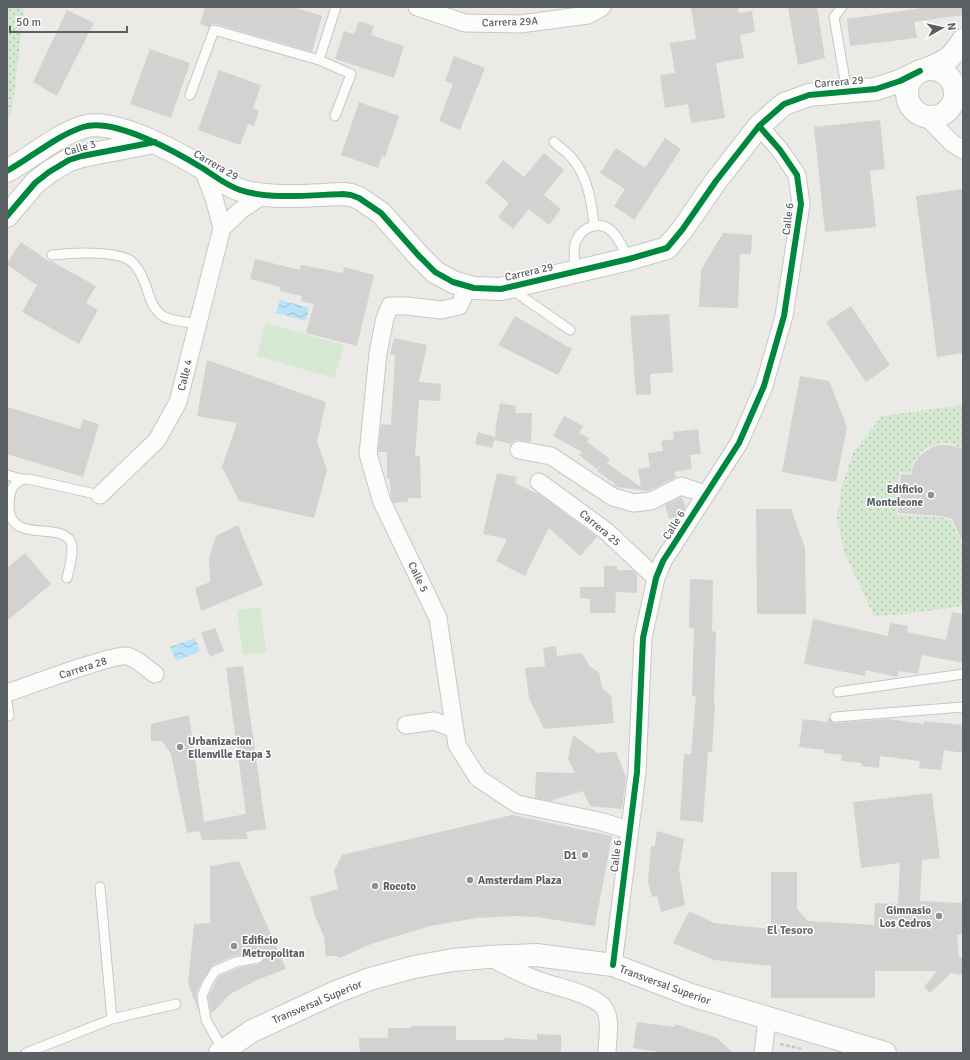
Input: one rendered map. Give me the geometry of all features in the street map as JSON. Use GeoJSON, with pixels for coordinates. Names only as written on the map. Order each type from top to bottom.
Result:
{"type":"FeatureCollection","features":[{"type":"Feature","properties":{"kind":"street","name":"Carrera 29A"},"geometry":{"type":"LineString","coordinates":[[417,7],[465,23],[520,24],[588,15],[602,7]]}},
{"type":"Feature","properties":{"kind":"street","name":"Carrera 29"},"geometry":{"type":"LineString","coordinates":[[7,170],[27,160],[46,145],[84,127],[100,125],[121,130],[155,142],[203,169],[221,182],[241,190],[263,195],[351,195],[365,201],[381,213],[435,272],[453,282],[466,286],[474,288],[500,289],[629,259],[667,248],[682,230],[716,181],[758,126],[784,104],[809,95],[876,89],[900,81],[945,62],[953,55],[963,40]]}},
{"type":"Feature","properties":{"kind":"street"},"geometry":{"type":"LineString","coordinates":[[935,69],[942,72],[948,76],[952,83],[954,91],[946,121],[908,98],[907,90],[909,83],[913,76],[923,70],[935,69]]}},
{"type":"Feature","properties":{"kind":"street","name":"Carrera 29"},"geometry":{"type":"LineString","coordinates":[[876,89],[893,94],[946,121]]}},
{"type":"Feature","properties":{"kind":"street"},"geometry":{"type":"LineString","coordinates":[[99,153],[104,149],[107,142],[105,130],[100,125]]}},
{"type":"Feature","properties":{"kind":"street","name":"Calle 6"},"geometry":{"type":"LineString","coordinates":[[613,965],[637,772],[643,638],[656,578],[663,561],[739,443],[764,386],[784,316],[801,204],[797,176],[780,150],[758,126]]}},
{"type":"Feature","properties":{"kind":"street","name":"Calle 3"},"geometry":{"type":"LineString","coordinates":[[7,216],[34,183],[69,160],[155,142]]}},
{"type":"Feature","properties":{"kind":"street","name":"Calle 4"},"geometry":{"type":"LineString","coordinates":[[100,495],[157,440],[178,402],[222,228],[214,198],[203,169]]}},
{"type":"Feature","properties":{"kind":"street"},"geometry":{"type":"LineString","coordinates":[[222,228],[241,210],[263,195]]}},
{"type":"Feature","properties":{"kind":"street","name":"Carrera 29"},"geometry":{"type":"LineString","coordinates":[[419,256],[455,278],[476,283],[509,287]]}},
{"type":"Feature","properties":{"kind":"street","name":"Calle 5"},"geometry":{"type":"LineString","coordinates":[[466,286],[465,293],[459,306],[440,310],[408,306],[390,306],[385,318],[378,353],[368,454],[382,502],[438,618],[457,745],[478,778],[517,804],[599,821],[629,830]]}},
{"type":"Feature","properties":{"kind":"street"},"geometry":{"type":"LineString","coordinates":[[519,450],[551,456],[613,497],[634,503],[651,501],[681,486],[705,494]]}},
{"type":"Feature","properties":{"kind":"street","name":"Carrera 25"},"geometry":{"type":"LineString","coordinates":[[539,482],[606,531],[656,578]]}},
{"type":"Feature","properties":{"kind":"street","name":"Carrera 28"},"geometry":{"type":"LineString","coordinates":[[7,693],[106,660],[126,655],[138,661],[155,674]]}},
{"type":"Feature","properties":{"kind":"street"},"geometry":{"type":"LineString","coordinates":[[406,725],[434,721],[455,730]]}},
{"type":"Feature","properties":{"kind":"street","name":"Transversal Superior"},"geometry":{"type":"LineString","coordinates":[[222,1052],[252,1031],[336,992],[414,967],[454,960],[536,955],[613,965],[691,995],[765,1037],[885,1053]]}},
{"type":"Feature","properties":{"kind":"street"},"geometry":{"type":"LineString","coordinates":[[488,957],[539,981],[586,996],[598,1002],[604,1008],[608,1018],[606,1053]]}},
{"type":"Feature","properties":{"kind":"street"},"geometry":{"type":"LineString","coordinates":[[556,987],[549,974],[550,967],[558,958]]}},
{"type":"Feature","properties":{"kind":"lane"},"geometry":{"type":"LineString","coordinates":[[319,60],[336,7]]}},
{"type":"Feature","properties":{"kind":"lane"},"geometry":{"type":"LineString","coordinates":[[842,7],[834,17],[847,92]]}},
{"type":"Feature","properties":{"kind":"lane"},"geometry":{"type":"LineString","coordinates":[[190,95],[214,30],[319,60],[350,74],[335,116]]}},
{"type":"Feature","properties":{"kind":"lane"},"geometry":{"type":"LineString","coordinates":[[554,142],[571,156],[583,174],[593,210],[594,225]]}},
{"type":"Feature","properties":{"kind":"lane"},"geometry":{"type":"LineString","coordinates":[[575,272],[575,243],[583,230],[594,225],[606,226],[616,236],[629,259]]}},
{"type":"Feature","properties":{"kind":"lane"},"geometry":{"type":"LineString","coordinates":[[52,255],[76,252],[111,255],[130,260],[140,272],[153,306],[160,315],[165,318],[198,324]]}},
{"type":"Feature","properties":{"kind":"lane"},"geometry":{"type":"LineString","coordinates":[[509,287],[570,330]]}},
{"type":"Feature","properties":{"kind":"lane"},"geometry":{"type":"LineString","coordinates":[[7,475],[100,495]]}},
{"type":"Feature","properties":{"kind":"lane"},"geometry":{"type":"LineString","coordinates":[[22,479],[13,487],[9,500],[10,515],[13,521],[24,528],[63,535],[70,540],[72,547],[67,578]]}},
{"type":"Feature","properties":{"kind":"lane"},"geometry":{"type":"LineString","coordinates":[[838,692],[963,674]]}},
{"type":"Feature","properties":{"kind":"lane"},"geometry":{"type":"LineString","coordinates":[[7,702],[9,716]]}},
{"type":"Feature","properties":{"kind":"lane"},"geometry":{"type":"LineString","coordinates":[[834,717],[963,707]]}},
{"type":"Feature","properties":{"kind":"lane"},"geometry":{"type":"LineString","coordinates":[[100,887],[112,1019]]}},
{"type":"Feature","properties":{"kind":"lane"},"geometry":{"type":"LineString","coordinates":[[222,1052],[206,1020],[202,996],[215,971],[236,962],[258,958]]}},
{"type":"Feature","properties":{"kind":"lane"},"geometry":{"type":"LineString","coordinates":[[26,1053],[112,1019],[176,1004]]}},
{"type":"Feature","properties":{"kind":"path"},"geometry":{"type":"LineString","coordinates":[[765,1037],[809,1051]]}},
{"type":"Feature","properties":{"kind":"green space"},"geometry":{"type":"Polygon","coordinates":[[[7,7],[24,7],[12,111],[7,119],[7,7]]]}},
{"type":"Feature","properties":{"kind":"green space"},"geometry":{"type":"Polygon","coordinates":[[[266,323],[344,345],[334,378],[257,356],[266,323]]]}},
{"type":"Feature","properties":{"kind":"green space"},"geometry":{"type":"Polygon","coordinates":[[[963,405],[963,446],[961,449],[954,444],[942,443],[931,446],[917,456],[910,473],[899,472],[897,515],[941,517],[951,521],[963,546],[963,606],[905,614],[874,616],[844,552],[837,517],[842,485],[854,451],[882,416],[963,405]]]}},
{"type":"Feature","properties":{"kind":"green space"},"geometry":{"type":"Polygon","coordinates":[[[260,607],[266,652],[243,655],[237,610],[260,607]]]}},
{"type":"Feature","properties":{"kind":"water"},"geometry":{"type":"Polygon","coordinates":[[[280,300],[309,308],[306,321],[276,313],[280,300]]]}},
{"type":"Feature","properties":{"kind":"water"},"geometry":{"type":"Polygon","coordinates":[[[195,638],[200,651],[176,661],[170,647],[195,638]]]}},
{"type":"Feature","properties":{"kind":"building"},"geometry":{"type":"Polygon","coordinates":[[[205,7],[293,7],[322,16],[312,52],[216,24],[212,24],[209,27],[200,24],[205,7]]]}},
{"type":"Feature","properties":{"kind":"building"},"geometry":{"type":"Polygon","coordinates":[[[691,7],[738,7],[739,13],[752,11],[755,32],[740,35],[744,58],[716,63],[725,118],[691,123],[688,104],[665,108],[660,75],[675,73],[670,43],[696,39],[691,7]]]}},
{"type":"Feature","properties":{"kind":"building"},"geometry":{"type":"Polygon","coordinates":[[[788,7],[817,7],[825,58],[798,65],[788,7]]]}},
{"type":"Feature","properties":{"kind":"building"},"geometry":{"type":"Polygon","coordinates":[[[928,7],[963,7],[963,15],[914,22],[917,38],[850,46],[847,19],[928,7]]]}},
{"type":"Feature","properties":{"kind":"building"},"geometry":{"type":"Polygon","coordinates":[[[67,10],[94,23],[57,96],[33,82],[67,10]]]}},
{"type":"Feature","properties":{"kind":"building"},"geometry":{"type":"Polygon","coordinates":[[[359,21],[374,26],[371,35],[404,46],[394,78],[335,59],[344,31],[354,34],[359,21]]]}},
{"type":"Feature","properties":{"kind":"building"},"geometry":{"type":"Polygon","coordinates":[[[150,49],[190,63],[171,118],[130,104],[150,49]]]}},
{"type":"Feature","properties":{"kind":"building"},"geometry":{"type":"Polygon","coordinates":[[[454,56],[485,68],[460,130],[439,121],[453,84],[445,81],[454,56]]]}},
{"type":"Feature","properties":{"kind":"building"},"geometry":{"type":"Polygon","coordinates":[[[219,70],[261,85],[253,108],[259,111],[254,126],[248,124],[240,145],[198,130],[219,70]]]}},
{"type":"Feature","properties":{"kind":"building"},"geometry":{"type":"Polygon","coordinates":[[[359,102],[399,116],[385,157],[382,156],[378,168],[341,155],[359,102]]]}},
{"type":"Feature","properties":{"kind":"building"},"geometry":{"type":"Polygon","coordinates":[[[880,120],[885,169],[870,171],[876,227],[825,232],[814,127],[880,120]]]}},
{"type":"Feature","properties":{"kind":"building"},"geometry":{"type":"Polygon","coordinates":[[[665,138],[681,149],[634,220],[614,206],[625,189],[600,173],[616,148],[645,168],[665,138]]]}},
{"type":"Feature","properties":{"kind":"building"},"geometry":{"type":"Polygon","coordinates":[[[544,153],[564,170],[544,195],[561,209],[549,225],[529,209],[513,229],[498,217],[509,203],[485,183],[503,160],[524,177],[544,153]]]}},
{"type":"Feature","properties":{"kind":"building"},"geometry":{"type":"Polygon","coordinates":[[[963,189],[963,353],[937,357],[916,196],[963,189]]]}},
{"type":"Feature","properties":{"kind":"building"},"geometry":{"type":"Polygon","coordinates":[[[723,233],[752,235],[751,254],[740,254],[738,308],[699,307],[701,270],[723,233]]]}},
{"type":"Feature","properties":{"kind":"building"},"geometry":{"type":"Polygon","coordinates":[[[21,242],[50,262],[51,261],[96,286],[86,303],[98,310],[79,344],[22,312],[37,285],[7,265],[21,242]]]}},
{"type":"Feature","properties":{"kind":"building"},"geometry":{"type":"Polygon","coordinates":[[[255,259],[300,270],[301,265],[343,273],[344,267],[374,275],[357,346],[306,333],[314,304],[301,301],[302,296],[280,291],[281,287],[250,279],[255,259]]]}},
{"type":"Feature","properties":{"kind":"building"},"geometry":{"type":"Polygon","coordinates":[[[851,306],[890,365],[866,382],[826,322],[851,306]]]}},
{"type":"Feature","properties":{"kind":"building"},"geometry":{"type":"Polygon","coordinates":[[[669,314],[673,372],[650,374],[651,394],[636,395],[630,316],[669,314]]]}},
{"type":"Feature","properties":{"kind":"building"},"geometry":{"type":"Polygon","coordinates":[[[515,316],[572,349],[558,375],[498,345],[515,316]]]}},
{"type":"Feature","properties":{"kind":"building"},"geometry":{"type":"Polygon","coordinates":[[[394,338],[427,345],[419,382],[441,384],[440,401],[419,400],[415,456],[420,456],[421,498],[408,498],[408,502],[393,503],[391,497],[390,479],[387,479],[387,452],[378,452],[381,424],[391,425],[395,355],[390,354],[394,338]]]}},
{"type":"Feature","properties":{"kind":"building"},"geometry":{"type":"Polygon","coordinates":[[[207,360],[326,402],[317,442],[327,470],[314,518],[239,501],[222,467],[237,423],[197,416],[207,360]]]}},
{"type":"Feature","properties":{"kind":"building"},"geometry":{"type":"Polygon","coordinates":[[[800,376],[829,381],[847,427],[836,482],[782,472],[800,376]]]}},
{"type":"Feature","properties":{"kind":"building"},"geometry":{"type":"Polygon","coordinates":[[[500,403],[516,406],[515,413],[532,413],[531,442],[516,440],[511,444],[495,440],[500,403]]]}},
{"type":"Feature","properties":{"kind":"building"},"geometry":{"type":"Polygon","coordinates":[[[7,407],[80,429],[83,419],[99,424],[83,477],[7,454],[7,407]]]}},
{"type":"Feature","properties":{"kind":"building"},"geometry":{"type":"Polygon","coordinates":[[[564,416],[583,426],[579,433],[589,438],[587,442],[610,459],[607,463],[641,487],[638,469],[650,467],[648,453],[663,451],[661,441],[674,439],[673,432],[698,429],[701,454],[690,455],[692,469],[674,472],[676,477],[648,491],[617,487],[597,471],[602,464],[597,469],[579,455],[582,452],[553,436],[564,416]]]}},
{"type":"Feature","properties":{"kind":"building"},"geometry":{"type":"Polygon","coordinates":[[[478,432],[495,437],[492,448],[475,444],[478,432]]]}},
{"type":"Feature","properties":{"kind":"building","name":"Edificio Monteleone"},"geometry":{"type":"Polygon","coordinates":[[[940,445],[948,445],[963,449],[963,543],[952,519],[941,516],[898,513],[901,474],[911,475],[913,466],[919,456],[931,448],[940,445]]]}},
{"type":"Feature","properties":{"kind":"building"},"geometry":{"type":"Polygon","coordinates":[[[497,473],[517,477],[515,483],[525,488],[524,491],[526,488],[542,496],[597,537],[580,556],[549,528],[525,576],[496,561],[507,539],[483,534],[497,473]]]}},
{"type":"Feature","properties":{"kind":"building"},"geometry":{"type":"Polygon","coordinates":[[[682,497],[686,507],[681,515],[669,519],[665,505],[682,497]]]}},
{"type":"Feature","properties":{"kind":"building"},"geometry":{"type":"Polygon","coordinates":[[[756,509],[791,509],[805,548],[806,614],[757,614],[756,509]]]}},
{"type":"Feature","properties":{"kind":"building"},"geometry":{"type":"Polygon","coordinates":[[[238,525],[263,585],[201,611],[195,588],[210,582],[209,558],[216,536],[238,525]]]}},
{"type":"Feature","properties":{"kind":"building"},"geometry":{"type":"Polygon","coordinates":[[[25,553],[51,584],[7,621],[7,568],[25,553]]]}},
{"type":"Feature","properties":{"kind":"building"},"geometry":{"type":"Polygon","coordinates":[[[604,566],[617,566],[617,570],[633,570],[637,574],[637,593],[616,592],[615,613],[590,613],[590,599],[580,598],[580,587],[604,587],[604,566]]]}},
{"type":"Feature","properties":{"kind":"building"},"geometry":{"type":"Polygon","coordinates":[[[690,579],[713,580],[712,631],[716,632],[715,705],[712,752],[708,752],[703,822],[680,820],[684,754],[691,754],[696,696],[692,696],[694,628],[689,628],[690,579]]]}},
{"type":"Feature","properties":{"kind":"building"},"geometry":{"type":"Polygon","coordinates":[[[952,612],[963,614],[963,663],[922,655],[918,674],[899,671],[897,677],[866,670],[865,676],[804,664],[813,619],[888,636],[890,623],[908,626],[907,632],[946,640],[952,612]]]}},
{"type":"Feature","properties":{"kind":"building"},"geometry":{"type":"Polygon","coordinates":[[[215,628],[224,651],[210,657],[201,633],[215,628]]]}},
{"type":"Feature","properties":{"kind":"building"},"geometry":{"type":"Polygon","coordinates":[[[556,646],[557,656],[582,653],[590,667],[599,672],[602,688],[611,696],[614,723],[544,729],[529,698],[525,668],[545,666],[543,648],[556,646]]]}},
{"type":"Feature","properties":{"kind":"building","name":"Urbanizacion Ellenville Etapa 3"},"geometry":{"type":"Polygon","coordinates":[[[243,666],[266,829],[246,832],[248,839],[202,840],[199,831],[187,833],[171,754],[162,741],[151,741],[151,724],[189,715],[204,822],[246,814],[226,668],[243,666]]]}},
{"type":"Feature","properties":{"kind":"building"},"geometry":{"type":"Polygon","coordinates":[[[803,719],[827,722],[828,719],[830,719],[835,723],[888,719],[924,724],[924,721],[963,725],[963,753],[944,750],[941,770],[919,768],[920,761],[880,756],[879,768],[861,766],[862,763],[841,761],[842,755],[824,753],[824,750],[799,747],[803,719]]]}},
{"type":"Feature","properties":{"kind":"building"},"geometry":{"type":"Polygon","coordinates":[[[573,735],[598,753],[616,752],[626,777],[622,809],[590,806],[583,791],[550,801],[535,798],[536,772],[575,773],[568,759],[573,735]]]}},
{"type":"Feature","properties":{"kind":"building"},"geometry":{"type":"Polygon","coordinates":[[[932,793],[940,858],[922,860],[920,901],[962,903],[963,934],[957,935],[959,957],[963,958],[963,975],[951,973],[930,993],[924,987],[937,971],[875,971],[875,998],[771,998],[771,966],[714,960],[673,943],[689,911],[714,923],[771,929],[771,872],[797,872],[797,909],[808,921],[874,925],[875,903],[898,904],[900,863],[861,868],[853,802],[932,793]]]}},
{"type":"Feature","properties":{"kind":"building","name":"Amsterdam Plaza"},"geometry":{"type":"Polygon","coordinates":[[[512,815],[612,836],[595,926],[536,917],[516,916],[477,918],[430,926],[371,944],[340,958],[337,956],[326,956],[324,937],[315,916],[310,897],[338,889],[334,871],[342,855],[512,815]]]}},
{"type":"Feature","properties":{"kind":"building"},"geometry":{"type":"Polygon","coordinates":[[[657,831],[684,839],[679,870],[685,905],[661,912],[657,896],[652,897],[648,882],[651,846],[655,846],[657,831]]]}},
{"type":"Feature","properties":{"kind":"building","name":"Edificio Metropolitan"},"geometry":{"type":"Polygon","coordinates":[[[239,861],[286,969],[259,979],[230,994],[211,1013],[208,997],[219,976],[238,968],[259,964],[264,957],[262,954],[257,952],[234,956],[213,965],[202,981],[196,994],[198,1010],[188,983],[194,924],[210,923],[210,866],[239,861]]]}},
{"type":"Feature","properties":{"kind":"building"},"geometry":{"type":"Polygon","coordinates":[[[637,1022],[674,1027],[675,1024],[717,1038],[733,1053],[666,1053],[633,1048],[637,1022]]]}},
{"type":"Feature","properties":{"kind":"building"},"geometry":{"type":"Polygon","coordinates":[[[411,1026],[456,1026],[456,1040],[504,1040],[504,1038],[537,1040],[537,1034],[561,1035],[561,1053],[360,1053],[359,1038],[388,1038],[388,1028],[411,1028],[411,1026]]]}},
{"type":"Feature","properties":{"kind":"cycle path"},"geometry":{"type":"LineString","coordinates":[[7,171],[54,141],[73,131],[83,127],[96,125],[111,127],[145,138],[162,146],[193,162],[240,190],[251,193],[277,196],[343,194],[359,198],[381,213],[435,272],[453,282],[474,288],[501,289],[629,259],[667,248],[682,230],[716,181],[759,126],[784,104],[809,95],[876,89],[900,81],[920,71]]}},
{"type":"Feature","properties":{"kind":"cycle path"},"geometry":{"type":"LineString","coordinates":[[613,965],[637,772],[643,638],[656,578],[663,561],[739,443],[764,386],[784,316],[801,204],[797,175],[780,150],[759,126]]}},
{"type":"Feature","properties":{"kind":"cycle path"},"geometry":{"type":"LineString","coordinates":[[7,216],[35,183],[49,172],[69,160],[82,156],[155,142]]}},
{"type":"Feature","properties":{"kind":"place","name":"Edificio Monteleone"},"geometry":{"type":"Point","coordinates":[931,495]}},
{"type":"Feature","properties":{"kind":"place","name":"Urbanizacion Ellenville Etapa 3"},"geometry":{"type":"Point","coordinates":[180,747]}},
{"type":"Feature","properties":{"kind":"place","name":"D1"},"geometry":{"type":"Point","coordinates":[585,855]}},
{"type":"Feature","properties":{"kind":"place","name":"Amsterdam Plaza"},"geometry":{"type":"Point","coordinates":[470,880]}},
{"type":"Feature","properties":{"kind":"place","name":"Rocoto"},"geometry":{"type":"Point","coordinates":[375,886]}},
{"type":"Feature","properties":{"kind":"place","name":"Gimnasio Los Cedros"},"geometry":{"type":"Point","coordinates":[939,916]}},
{"type":"Feature","properties":{"kind":"place","name":"Edificio Metropolitan"},"geometry":{"type":"Point","coordinates":[234,946]}},
{"type":"Feature","properties":{"kind":"district","name":"El Tesoro"},"geometry":{"type":"Point","coordinates":[790,930]}}]}
